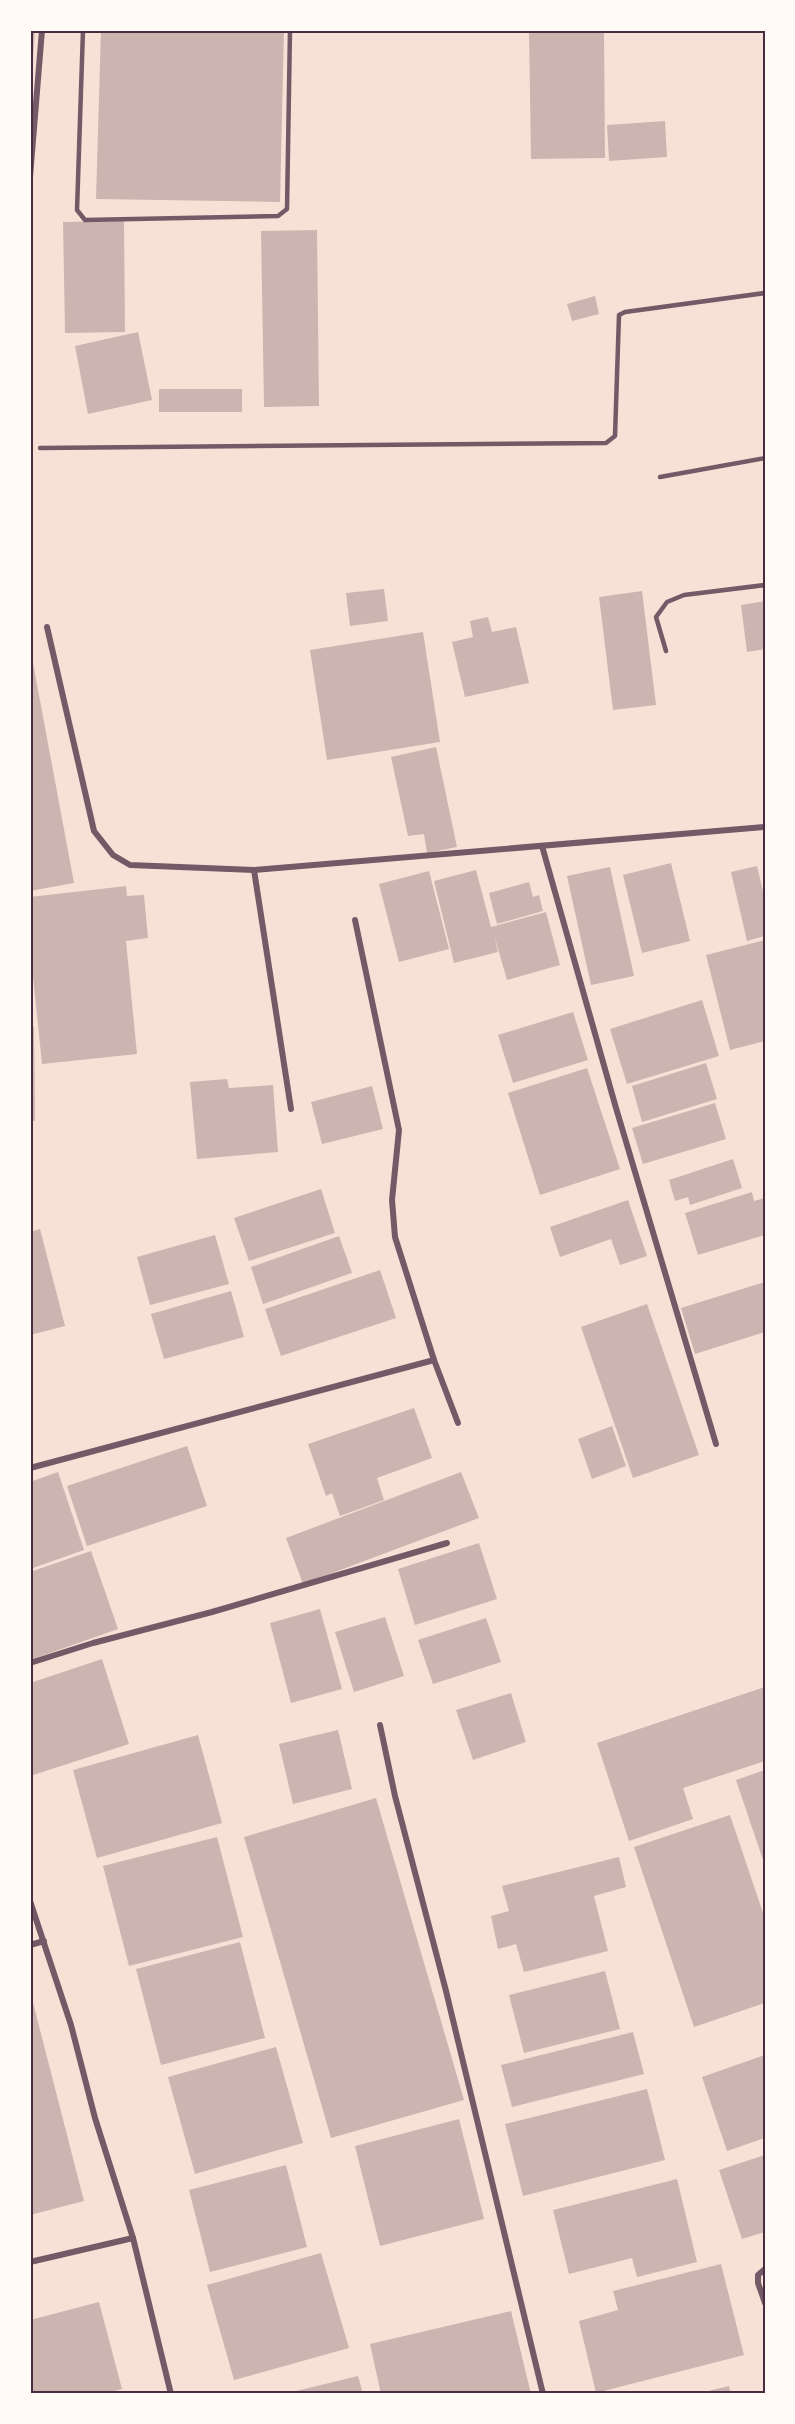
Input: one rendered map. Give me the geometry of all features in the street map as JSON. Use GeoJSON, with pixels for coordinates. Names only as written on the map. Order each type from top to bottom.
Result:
{"type":"FeatureCollection","features":[{"type":"Feature","properties":{"kind":"street"},"geometry":{"type":"LineString","coordinates":[[30,177],[42,30]]}},
{"type":"Feature","properties":{"kind":"street"},"geometry":{"type":"LineString","coordinates":[[47,627],[93,831],[113,855],[130,865],[254,870],[765,827]]}},
{"type":"Feature","properties":{"kind":"street"},"geometry":{"type":"LineString","coordinates":[[542,846],[616,1108],[716,1444]]}},
{"type":"Feature","properties":{"kind":"street"},"geometry":{"type":"LineString","coordinates":[[254,870],[291,1109]]}},
{"type":"Feature","properties":{"kind":"street"},"geometry":{"type":"LineString","coordinates":[[355,920],[399,1130],[392,1200],[395,1237],[434,1360],[458,1423]]}},
{"type":"Feature","properties":{"kind":"street"},"geometry":{"type":"LineString","coordinates":[[30,1468],[434,1360]]}},
{"type":"Feature","properties":{"kind":"street"},"geometry":{"type":"LineString","coordinates":[[30,1663],[447,1543]]}},
{"type":"Feature","properties":{"kind":"street"},"geometry":{"type":"LineString","coordinates":[[380,1725],[395,1796],[446,1991],[543,2394]]}},
{"type":"Feature","properties":{"kind":"street"},"geometry":{"type":"LineString","coordinates":[[30,1901],[70,2025],[95,2118],[133,2238],[171,2394]]}},
{"type":"Feature","properties":{"kind":"street"},"geometry":{"type":"LineString","coordinates":[[30,1945],[44,1941]]}},
{"type":"Feature","properties":{"kind":"street"},"geometry":{"type":"LineString","coordinates":[[30,2262],[133,2238]]}},
{"type":"Feature","properties":{"kind":"street"},"geometry":{"type":"LineString","coordinates":[[765,2269],[758,2275],[765,2303]]}},
{"type":"Feature","properties":{"kind":"lane"},"geometry":{"type":"LineString","coordinates":[[83,30],[77,210],[86,220],[278,216],[284,213],[287,209],[290,30]]}},
{"type":"Feature","properties":{"kind":"lane"},"geometry":{"type":"LineString","coordinates":[[40,448],[606,443],[615,436],[619,315],[625,312],[765,293]]}},
{"type":"Feature","properties":{"kind":"lane"},"geometry":{"type":"LineString","coordinates":[[660,477],[765,458]]}},
{"type":"Feature","properties":{"kind":"lane"},"geometry":{"type":"LineString","coordinates":[[666,651],[656,616],[667,602],[693,594],[765,585]]}},
{"type":"Feature","properties":{"kind":"building"},"geometry":{"type":"Polygon","coordinates":[[[30,30],[35,30],[32,74],[30,74],[30,30]]]}},
{"type":"Feature","properties":{"kind":"building"},"geometry":{"type":"Polygon","coordinates":[[[101,30],[284,30],[280,202],[96,199],[101,30]]]}},
{"type":"Feature","properties":{"kind":"building"},"geometry":{"type":"Polygon","coordinates":[[[529,30],[604,30],[605,158],[531,159],[529,30]]]}},
{"type":"Feature","properties":{"kind":"building"},"geometry":{"type":"Polygon","coordinates":[[[665,121],[667,157],[609,161],[607,125],[665,121]]]}},
{"type":"Feature","properties":{"kind":"building"},"geometry":{"type":"Polygon","coordinates":[[[124,221],[125,332],[65,333],[63,222],[124,221]]]}},
{"type":"Feature","properties":{"kind":"building"},"geometry":{"type":"Polygon","coordinates":[[[317,230],[319,406],[264,407],[261,231],[317,230]]]}},
{"type":"Feature","properties":{"kind":"building"},"geometry":{"type":"Polygon","coordinates":[[[595,296],[599,314],[572,321],[567,304],[595,296]]]}},
{"type":"Feature","properties":{"kind":"building"},"geometry":{"type":"Polygon","coordinates":[[[138,332],[152,400],[88,414],[75,346],[138,332]]]}},
{"type":"Feature","properties":{"kind":"building"},"geometry":{"type":"Polygon","coordinates":[[[159,389],[242,389],[242,412],[159,412],[159,389]]]}},
{"type":"Feature","properties":{"kind":"building"},"geometry":{"type":"Polygon","coordinates":[[[384,589],[388,621],[350,626],[346,593],[384,589]]]}},
{"type":"Feature","properties":{"kind":"building"},"geometry":{"type":"Polygon","coordinates":[[[642,591],[656,705],[613,710],[599,597],[642,591]]]}},
{"type":"Feature","properties":{"kind":"building"},"geometry":{"type":"Polygon","coordinates":[[[765,601],[765,649],[747,652],[741,605],[765,601]]]}},
{"type":"Feature","properties":{"kind":"building"},"geometry":{"type":"Polygon","coordinates":[[[488,617],[492,632],[516,627],[529,683],[465,697],[452,642],[473,637],[470,621],[488,617]]]}},
{"type":"Feature","properties":{"kind":"building"},"geometry":{"type":"Polygon","coordinates":[[[423,632],[440,742],[327,760],[310,650],[423,632]]]}},
{"type":"Feature","properties":{"kind":"building"},"geometry":{"type":"Polygon","coordinates":[[[30,647],[74,883],[30,891],[30,647]]]}},
{"type":"Feature","properties":{"kind":"building"},"geometry":{"type":"Polygon","coordinates":[[[436,747],[457,847],[427,853],[424,834],[408,836],[391,757],[436,747]]]}},
{"type":"Feature","properties":{"kind":"building"},"geometry":{"type":"Polygon","coordinates":[[[671,863],[690,941],[642,953],[623,875],[671,863]]]}},
{"type":"Feature","properties":{"kind":"building"},"geometry":{"type":"Polygon","coordinates":[[[757,866],[765,900],[765,936],[747,941],[731,872],[757,866]]]}},
{"type":"Feature","properties":{"kind":"building"},"geometry":{"type":"Polygon","coordinates":[[[610,867],[634,976],[591,985],[567,876],[610,867]]]}},
{"type":"Feature","properties":{"kind":"building"},"geometry":{"type":"Polygon","coordinates":[[[476,870],[491,927],[546,912],[560,965],[507,980],[494,935],[498,952],[454,963],[434,881],[476,870]]]}},
{"type":"Feature","properties":{"kind":"building"},"geometry":{"type":"Polygon","coordinates":[[[429,871],[449,949],[399,962],[379,884],[429,871]]]}},
{"type":"Feature","properties":{"kind":"building"},"geometry":{"type":"Polygon","coordinates":[[[529,882],[533,897],[539,895],[543,911],[497,924],[489,893],[529,882]]]}},
{"type":"Feature","properties":{"kind":"building"},"geometry":{"type":"Polygon","coordinates":[[[126,886],[127,896],[144,895],[148,938],[126,941],[137,1054],[42,1064],[30,947],[30,897],[126,886]]]}},
{"type":"Feature","properties":{"kind":"building"},"geometry":{"type":"Polygon","coordinates":[[[765,940],[765,1041],[730,1050],[706,955],[765,940]]]}},
{"type":"Feature","properties":{"kind":"building"},"geometry":{"type":"Polygon","coordinates":[[[702,1000],[719,1056],[627,1084],[610,1029],[702,1000]]]}},
{"type":"Feature","properties":{"kind":"building"},"geometry":{"type":"Polygon","coordinates":[[[573,1012],[588,1060],[513,1083],[498,1035],[573,1012]]]}},
{"type":"Feature","properties":{"kind":"building"},"geometry":{"type":"Polygon","coordinates":[[[30,1027],[34,1027],[35,1121],[30,1121],[30,1027]]]}},
{"type":"Feature","properties":{"kind":"building"},"geometry":{"type":"Polygon","coordinates":[[[706,1063],[717,1099],[642,1122],[632,1086],[706,1063]]]}},
{"type":"Feature","properties":{"kind":"building"},"geometry":{"type":"Polygon","coordinates":[[[587,1068],[620,1169],[540,1195],[508,1093],[587,1068]]]}},
{"type":"Feature","properties":{"kind":"building"},"geometry":{"type":"Polygon","coordinates":[[[227,1079],[229,1088],[273,1085],[278,1152],[197,1159],[190,1082],[227,1079]]]}},
{"type":"Feature","properties":{"kind":"building"},"geometry":{"type":"Polygon","coordinates":[[[372,1086],[383,1129],[322,1144],[311,1102],[372,1086]]]}},
{"type":"Feature","properties":{"kind":"building"},"geometry":{"type":"Polygon","coordinates":[[[715,1103],[726,1139],[643,1164],[632,1128],[715,1103]]]}},
{"type":"Feature","properties":{"kind":"building"},"geometry":{"type":"Polygon","coordinates":[[[733,1159],[742,1188],[690,1205],[688,1197],[675,1201],[669,1180],[733,1159]]]}},
{"type":"Feature","properties":{"kind":"building"},"geometry":{"type":"Polygon","coordinates":[[[321,1189],[335,1233],[249,1261],[234,1218],[321,1189]]]}},
{"type":"Feature","properties":{"kind":"building"},"geometry":{"type":"Polygon","coordinates":[[[752,1192],[754,1201],[765,1198],[765,1235],[698,1255],[685,1213],[752,1192]]]}},
{"type":"Feature","properties":{"kind":"building"},"geometry":{"type":"Polygon","coordinates":[[[628,1200],[647,1256],[620,1265],[611,1239],[560,1257],[550,1227],[628,1200]]]}},
{"type":"Feature","properties":{"kind":"building"},"geometry":{"type":"Polygon","coordinates":[[[40,1229],[65,1326],[30,1335],[30,1232],[40,1229]]]}},
{"type":"Feature","properties":{"kind":"building"},"geometry":{"type":"Polygon","coordinates":[[[215,1235],[229,1284],[150,1305],[137,1257],[215,1235]]]}},
{"type":"Feature","properties":{"kind":"building"},"geometry":{"type":"Polygon","coordinates":[[[339,1236],[352,1273],[263,1304],[251,1267],[339,1236]]]}},
{"type":"Feature","properties":{"kind":"building"},"geometry":{"type":"Polygon","coordinates":[[[380,1270],[396,1318],[281,1356],[265,1309],[380,1270]]]}},
{"type":"Feature","properties":{"kind":"building"},"geometry":{"type":"Polygon","coordinates":[[[765,1282],[765,1332],[695,1354],[681,1308],[765,1282]]]}},
{"type":"Feature","properties":{"kind":"building"},"geometry":{"type":"Polygon","coordinates":[[[231,1291],[244,1337],[164,1359],[151,1314],[231,1291]]]}},
{"type":"Feature","properties":{"kind":"building"},"geometry":{"type":"Polygon","coordinates":[[[647,1304],[699,1455],[633,1478],[581,1327],[647,1304]]]}},
{"type":"Feature","properties":{"kind":"building"},"geometry":{"type":"Polygon","coordinates":[[[414,1408],[432,1458],[377,1478],[384,1500],[340,1516],[332,1493],[326,1496],[308,1444],[414,1408]]]}},
{"type":"Feature","properties":{"kind":"building"},"geometry":{"type":"Polygon","coordinates":[[[612,1426],[626,1466],[592,1479],[578,1439],[612,1426]]]}},
{"type":"Feature","properties":{"kind":"building"},"geometry":{"type":"Polygon","coordinates":[[[187,1446],[207,1506],[87,1546],[67,1486],[187,1446]]]}},
{"type":"Feature","properties":{"kind":"building"},"geometry":{"type":"Polygon","coordinates":[[[58,1472],[84,1550],[30,1569],[30,1482],[58,1472]]]}},
{"type":"Feature","properties":{"kind":"building"},"geometry":{"type":"Polygon","coordinates":[[[461,1472],[479,1518],[303,1584],[286,1538],[461,1472]]]}},
{"type":"Feature","properties":{"kind":"building"},"geometry":{"type":"Polygon","coordinates":[[[479,1543],[497,1599],[415,1625],[398,1569],[479,1543]]]}},
{"type":"Feature","properties":{"kind":"building"},"geometry":{"type":"Polygon","coordinates":[[[91,1551],[118,1629],[30,1660],[30,1572],[91,1551]]]}},
{"type":"Feature","properties":{"kind":"building"},"geometry":{"type":"Polygon","coordinates":[[[320,1609],[342,1689],[291,1703],[270,1623],[320,1609]]]}},
{"type":"Feature","properties":{"kind":"building"},"geometry":{"type":"Polygon","coordinates":[[[385,1617],[404,1676],[354,1692],[335,1632],[385,1617]]]}},
{"type":"Feature","properties":{"kind":"building"},"geometry":{"type":"Polygon","coordinates":[[[486,1618],[501,1662],[433,1684],[418,1640],[486,1618]]]}},
{"type":"Feature","properties":{"kind":"building"},"geometry":{"type":"Polygon","coordinates":[[[102,1659],[129,1744],[30,1776],[30,1683],[102,1659]]]}},
{"type":"Feature","properties":{"kind":"building"},"geometry":{"type":"Polygon","coordinates":[[[765,1687],[765,1761],[683,1788],[693,1819],[629,1841],[597,1743],[765,1687]]]}},
{"type":"Feature","properties":{"kind":"building"},"geometry":{"type":"Polygon","coordinates":[[[511,1693],[526,1742],[473,1760],[456,1710],[511,1693]]]}},
{"type":"Feature","properties":{"kind":"building"},"geometry":{"type":"Polygon","coordinates":[[[338,1730],[352,1789],[293,1804],[279,1744],[338,1730]]]}},
{"type":"Feature","properties":{"kind":"building"},"geometry":{"type":"Polygon","coordinates":[[[198,1735],[222,1823],[97,1858],[73,1770],[198,1735]]]}},
{"type":"Feature","properties":{"kind":"building"},"geometry":{"type":"Polygon","coordinates":[[[765,1770],[765,1866],[736,1780],[765,1770]]]}},
{"type":"Feature","properties":{"kind":"building"},"geometry":{"type":"Polygon","coordinates":[[[376,1798],[464,2100],[331,2138],[244,1837],[376,1798]]]}},
{"type":"Feature","properties":{"kind":"building"},"geometry":{"type":"Polygon","coordinates":[[[730,1815],[765,1919],[765,2003],[694,2027],[634,1847],[730,1815]]]}},
{"type":"Feature","properties":{"kind":"building"},"geometry":{"type":"Polygon","coordinates":[[[217,1837],[243,1937],[129,1966],[103,1866],[217,1837]]]}},
{"type":"Feature","properties":{"kind":"building"},"geometry":{"type":"Polygon","coordinates":[[[619,1857],[626,1887],[594,1896],[608,1951],[524,1972],[516,1944],[498,1949],[491,1916],[509,1911],[502,1886],[619,1857]]]}},
{"type":"Feature","properties":{"kind":"building"},"geometry":{"type":"Polygon","coordinates":[[[240,1942],[265,2038],[161,2065],[136,1969],[240,1942]]]}},
{"type":"Feature","properties":{"kind":"building"},"geometry":{"type":"Polygon","coordinates":[[[605,1971],[620,2029],[524,2053],[509,1995],[605,1971]]]}},
{"type":"Feature","properties":{"kind":"building"},"geometry":{"type":"Polygon","coordinates":[[[30,1991],[84,2201],[30,2215],[30,1991]]]}},
{"type":"Feature","properties":{"kind":"building"},"geometry":{"type":"Polygon","coordinates":[[[633,2032],[644,2074],[512,2107],[501,2065],[633,2032]]]}},
{"type":"Feature","properties":{"kind":"building"},"geometry":{"type":"Polygon","coordinates":[[[276,2047],[303,2143],[195,2174],[168,2077],[276,2047]]]}},
{"type":"Feature","properties":{"kind":"building"},"geometry":{"type":"Polygon","coordinates":[[[765,2055],[765,2138],[727,2151],[702,2077],[765,2055]]]}},
{"type":"Feature","properties":{"kind":"building"},"geometry":{"type":"Polygon","coordinates":[[[647,2089],[665,2160],[523,2196],[505,2124],[647,2089]]]}},
{"type":"Feature","properties":{"kind":"building"},"geometry":{"type":"Polygon","coordinates":[[[459,2119],[484,2219],[380,2246],[355,2146],[459,2119]]]}},
{"type":"Feature","properties":{"kind":"building"},"geometry":{"type":"Polygon","coordinates":[[[765,2155],[765,2232],[742,2239],[719,2170],[765,2155]]]}},
{"type":"Feature","properties":{"kind":"building"},"geometry":{"type":"Polygon","coordinates":[[[286,2165],[307,2247],[210,2272],[189,2190],[286,2165]]]}},
{"type":"Feature","properties":{"kind":"building"},"geometry":{"type":"Polygon","coordinates":[[[677,2179],[697,2262],[637,2277],[632,2258],[569,2274],[553,2210],[677,2179]]]}},
{"type":"Feature","properties":{"kind":"building"},"geometry":{"type":"Polygon","coordinates":[[[321,2253],[349,2348],[234,2380],[207,2285],[321,2253]]]}},
{"type":"Feature","properties":{"kind":"building"},"geometry":{"type":"Polygon","coordinates":[[[721,2264],[744,2355],[596,2393],[579,2321],[618,2310],[613,2291],[721,2264]]]}},
{"type":"Feature","properties":{"kind":"building"},"geometry":{"type":"Polygon","coordinates":[[[99,2302],[122,2389],[103,2394],[30,2394],[30,2320],[99,2302]]]}},
{"type":"Feature","properties":{"kind":"building"},"geometry":{"type":"Polygon","coordinates":[[[511,2311],[531,2394],[381,2394],[370,2344],[511,2311]]]}},
{"type":"Feature","properties":{"kind":"building"},"geometry":{"type":"Polygon","coordinates":[[[358,2376],[363,2394],[288,2394],[288,2393],[358,2376]]]}},
{"type":"Feature","properties":{"kind":"building"},"geometry":{"type":"Polygon","coordinates":[[[729,2386],[731,2394],[700,2394],[700,2393],[729,2386]]]}}]}
